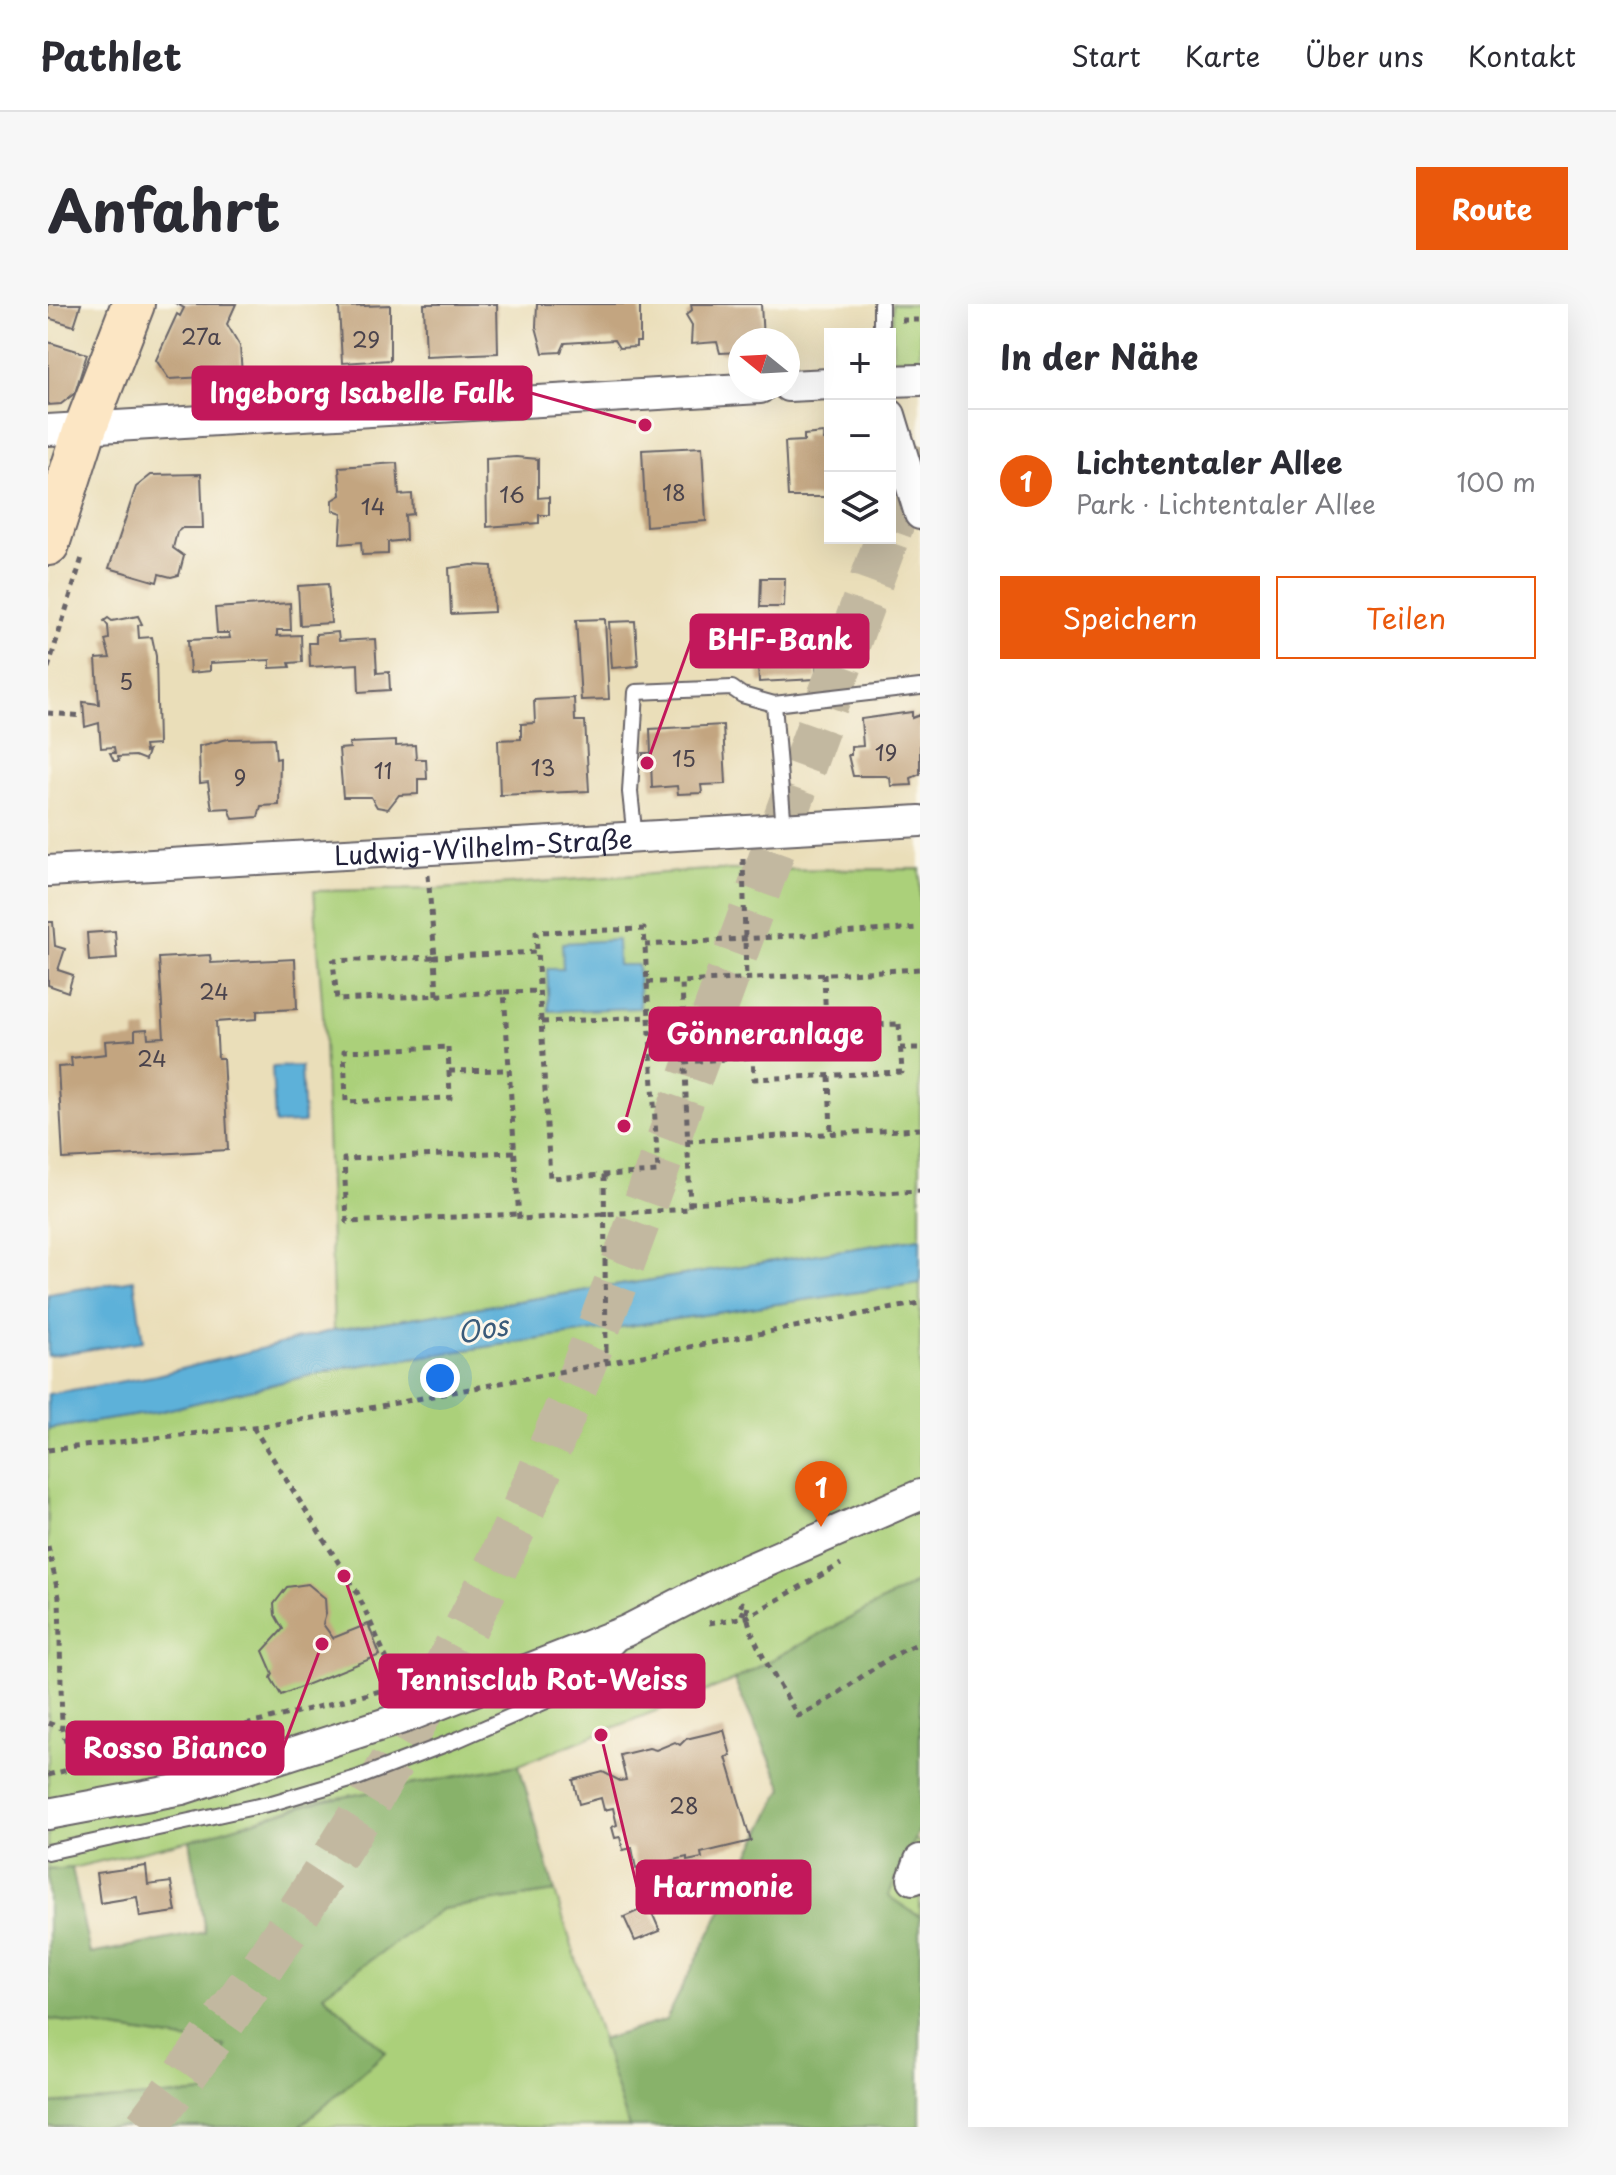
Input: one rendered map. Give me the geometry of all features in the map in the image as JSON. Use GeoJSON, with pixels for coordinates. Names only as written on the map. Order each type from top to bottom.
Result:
{"type":"FeatureCollection","features":[{"type":"Feature","properties":{"kind":"main road"},"geometry":{"type":"LineString","coordinates":[[48,544],[67,430],[133,304]]}},
{"type":"Feature","properties":{"kind":"street"},"geometry":{"type":"LineString","coordinates":[[896,381],[920,380]]}},
{"type":"Feature","properties":{"kind":"street"},"geometry":{"type":"LineString","coordinates":[[800,385],[824,384]]}},
{"type":"Feature","properties":{"kind":"street"},"geometry":{"type":"LineString","coordinates":[[67,430],[728,390]]}},
{"type":"Feature","properties":{"kind":"street"},"geometry":{"type":"LineString","coordinates":[[896,435],[920,514]]}},
{"type":"Feature","properties":{"kind":"street","name":"Ludwig-Wilhelm-Straße"},"geometry":{"type":"LineString","coordinates":[[48,871],[920,821]]}},
{"type":"Feature","properties":{"kind":"street"},"geometry":{"type":"LineString","coordinates":[[48,1814],[182,1789],[409,1716],[626,1631],[731,1577],[920,1495]]}},
{"type":"Feature","properties":{"kind":"lane"},"geometry":{"type":"LineString","coordinates":[[881,304],[881,328]]}},
{"type":"Feature","properties":{"kind":"lane"},"geometry":{"type":"LineString","coordinates":[[635,839],[630,792],[636,692],[732,688],[742,695],[774,704],[920,687]]}},
{"type":"Feature","properties":{"kind":"lane"},"geometry":{"type":"LineString","coordinates":[[774,704],[784,830]]}},
{"type":"Feature","properties":{"kind":"lane"},"geometry":{"type":"LineString","coordinates":[[48,1852],[272,1803],[357,1778],[459,1739],[576,1688],[620,1643],[626,1631]]}},
{"type":"Feature","properties":{"kind":"path"},"geometry":{"type":"LineString","coordinates":[[48,713],[84,716]]}},
{"type":"Feature","properties":{"kind":"path"},"geometry":{"type":"LineString","coordinates":[[742,833],[746,978]]}},
{"type":"Feature","properties":{"kind":"path"},"geometry":{"type":"LineString","coordinates":[[426,850],[437,995]]}},
{"type":"Feature","properties":{"kind":"path"},"geometry":{"type":"LineString","coordinates":[[645,945],[920,928]]}},
{"type":"Feature","properties":{"kind":"path"},"geometry":{"type":"LineString","coordinates":[[644,929],[658,1172],[550,1178],[537,952],[536,932],[644,929]]}},
{"type":"Feature","properties":{"kind":"path"},"geometry":{"type":"LineString","coordinates":[[537,952],[333,961],[337,1000],[540,991]]}},
{"type":"Feature","properties":{"kind":"path"},"geometry":{"type":"LineString","coordinates":[[647,982],[920,969]]}},
{"type":"Feature","properties":{"kind":"path"},"geometry":{"type":"LineString","coordinates":[[824,974],[826,1027]]}},
{"type":"Feature","properties":{"kind":"path"},"geometry":{"type":"LineString","coordinates":[[504,992],[519,1219],[605,1215],[690,1209],[682,982]]}},
{"type":"Feature","properties":{"kind":"path"},"geometry":{"type":"LineString","coordinates":[[542,1022],[649,1017]]}},
{"type":"Feature","properties":{"kind":"path"},"geometry":{"type":"LineString","coordinates":[[899,1024],[902,1072],[754,1079],[752,1030],[826,1027],[899,1024]]}},
{"type":"Feature","properties":{"kind":"path"},"geometry":{"type":"LineString","coordinates":[[448,1047],[449,1071],[450,1098],[346,1102],[344,1051],[448,1047]]}},
{"type":"Feature","properties":{"kind":"path"},"geometry":{"type":"LineString","coordinates":[[900,1048],[920,1048]]}},
{"type":"Feature","properties":{"kind":"path"},"geometry":{"type":"LineString","coordinates":[[684,1062],[753,1057]]}},
{"type":"Feature","properties":{"kind":"path"},"geometry":{"type":"LineString","coordinates":[[449,1071],[508,1070]]}},
{"type":"Feature","properties":{"kind":"path"},"geometry":{"type":"LineString","coordinates":[[829,1076],[831,1134]]}},
{"type":"Feature","properties":{"kind":"path"},"geometry":{"type":"LineString","coordinates":[[687,1141],[920,1129]]}},
{"type":"Feature","properties":{"kind":"path"},"geometry":{"type":"LineString","coordinates":[[514,1152],[344,1159],[347,1222],[518,1214]]}},
{"type":"Feature","properties":{"kind":"path"},"geometry":{"type":"LineString","coordinates":[[604,1175],[606,1361]]}},
{"type":"Feature","properties":{"kind":"path"},"geometry":{"type":"LineString","coordinates":[[689,1203],[920,1191]]}},
{"type":"Feature","properties":{"kind":"path"},"geometry":{"type":"LineString","coordinates":[[48,1450],[253,1427],[442,1395],[920,1303]]}},
{"type":"Feature","properties":{"kind":"path"},"geometry":{"type":"LineString","coordinates":[[253,1427],[357,1592],[399,1686]]}},
{"type":"Feature","properties":{"kind":"path"},"geometry":{"type":"LineString","coordinates":[[48,1546],[59,1597],[62,1728],[81,1809]]}},
{"type":"Feature","properties":{"kind":"path"},"geometry":{"type":"LineString","coordinates":[[746,1614],[753,1634],[798,1716],[826,1704],[881,1661],[920,1643]]}},
{"type":"Feature","properties":{"kind":"path"},"geometry":{"type":"LineString","coordinates":[[48,1775],[74,1771],[414,1681]]}},
{"type":"Feature","properties":{"kind":"path"},"geometry":{"type":"LineString","coordinates":[[48,1723],[62,1728]]}},
{"type":"Feature","properties":{"kind":"green space"},"geometry":{"type":"Polygon","coordinates":[[[892,304],[920,304],[920,358],[896,359],[896,328],[892,328],[892,304]]]}},
{"type":"Feature","properties":{"kind":"green space"},"geometry":{"type":"Polygon","coordinates":[[[920,869],[920,1238],[334,1330],[323,1015],[314,891],[440,889],[707,870],[920,869]]]}},
{"type":"Feature","properties":{"kind":"green space"},"geometry":{"type":"Polygon","coordinates":[[[920,1283],[920,1581],[734,1680],[519,1765],[316,1802],[190,1840],[72,1868],[48,1870],[48,1429],[158,1412],[336,1369],[920,1283]]]}},
{"type":"Feature","properties":{"kind":"green space"},"geometry":{"type":"Polygon","coordinates":[[[920,1581],[920,1829],[888,1896],[920,1917],[920,2127],[629,2127],[601,2040],[666,2020],[783,1788],[734,1680],[920,1581]]]}},
{"type":"Feature","properties":{"kind":"green space"},"geometry":{"type":"Polygon","coordinates":[[[519,1765],[555,1892],[442,1909],[323,1994],[386,2052],[299,2127],[48,2127],[48,2104],[208,2093],[225,2046],[48,2019],[48,1870],[72,1868],[90,1954],[205,1932],[190,1840],[316,1802],[519,1765]]]}},
{"type":"Feature","properties":{"kind":"green space"},"geometry":{"type":"Polygon","coordinates":[[[915,1839],[920,1843],[920,1917],[887,1896],[915,1839]]]}},
{"type":"Feature","properties":{"kind":"green space"},"geometry":{"type":"Polygon","coordinates":[[[555,1892],[629,2127],[299,2127],[386,2052],[322,1994],[442,1909],[555,1892]]]}},
{"type":"Feature","properties":{"kind":"green space"},"geometry":{"type":"Polygon","coordinates":[[[48,2019],[225,2046],[208,2093],[48,2104],[48,2019]]]}},
{"type":"Feature","properties":{"kind":"water"},"geometry":{"type":"Polygon","coordinates":[[[617,940],[618,965],[638,965],[640,1008],[549,1011],[547,969],[563,969],[562,943],[617,940]]]}},
{"type":"Feature","properties":{"kind":"water"},"geometry":{"type":"Polygon","coordinates":[[[301,1066],[304,1123],[275,1124],[272,1067],[301,1066]]]}},
{"type":"Feature","properties":{"kind":"water","name":"Oos"},"geometry":{"type":"Polygon","coordinates":[[[920,1238],[920,1283],[336,1369],[158,1412],[48,1429],[48,1394],[153,1376],[334,1330],[920,1238]]]}},
{"type":"Feature","properties":{"kind":"water"},"geometry":{"type":"Polygon","coordinates":[[[134,1280],[143,1341],[48,1356],[48,1294],[134,1280]]]}},
{"type":"Feature","properties":{"kind":"building"},"geometry":{"type":"Polygon","coordinates":[[[48,304],[81,304],[74,326],[48,318],[48,304]]]}},
{"type":"Feature","properties":{"kind":"building"},"geometry":{"type":"Polygon","coordinates":[[[177,304],[236,304],[227,324],[240,346],[242,375],[169,379],[156,360],[177,314],[180,316],[184,308],[177,304]]]}},
{"type":"Feature","properties":{"kind":"building"},"geometry":{"type":"Polygon","coordinates":[[[424,304],[497,304],[498,353],[426,356],[424,304]]]}},
{"type":"Feature","properties":{"kind":"building"},"geometry":{"type":"Polygon","coordinates":[[[537,304],[640,304],[640,342],[636,342],[636,347],[619,348],[614,340],[565,343],[561,352],[543,353],[536,327],[537,304]]]}},
{"type":"Feature","properties":{"kind":"building"},"geometry":{"type":"Polygon","coordinates":[[[691,304],[761,304],[762,328],[728,328],[728,353],[720,353],[717,342],[691,344],[692,325],[686,315],[692,310],[691,304]]]}},
{"type":"Feature","properties":{"kind":"building"},"geometry":{"type":"Polygon","coordinates":[[[390,305],[390,360],[342,363],[339,307],[390,305]]]}},
{"type":"Feature","properties":{"kind":"building"},"geometry":{"type":"Polygon","coordinates":[[[48,342],[87,354],[75,393],[61,404],[48,405],[48,342]]]}},
{"type":"Feature","properties":{"kind":"building"},"geometry":{"type":"Polygon","coordinates":[[[823,433],[824,497],[788,497],[785,442],[804,441],[804,435],[823,433]]]}},
{"type":"Feature","properties":{"kind":"building"},"geometry":{"type":"Polygon","coordinates":[[[702,447],[706,521],[646,526],[642,450],[702,447]]]}},
{"type":"Feature","properties":{"kind":"building"},"geometry":{"type":"Polygon","coordinates":[[[486,459],[538,459],[538,498],[549,497],[549,515],[539,515],[539,523],[487,527],[486,459]]]}},
{"type":"Feature","properties":{"kind":"building"},"geometry":{"type":"Polygon","coordinates":[[[397,463],[399,495],[412,494],[413,514],[405,515],[406,540],[388,542],[388,554],[362,555],[361,542],[340,544],[342,513],[333,510],[333,500],[341,495],[339,467],[397,463]]]}},
{"type":"Feature","properties":{"kind":"building"},"geometry":{"type":"Polygon","coordinates":[[[201,474],[203,528],[182,528],[177,532],[173,548],[184,556],[179,575],[159,574],[157,582],[109,568],[136,487],[151,475],[201,474]]]}},
{"type":"Feature","properties":{"kind":"building"},"geometry":{"type":"Polygon","coordinates":[[[492,566],[494,612],[451,614],[449,568],[492,566]]]}},
{"type":"Feature","properties":{"kind":"building"},"geometry":{"type":"Polygon","coordinates":[[[761,578],[785,578],[784,607],[760,607],[761,578]]]}},
{"type":"Feature","properties":{"kind":"building"},"geometry":{"type":"Polygon","coordinates":[[[328,584],[331,623],[300,625],[298,586],[328,584]]]}},
{"type":"Feature","properties":{"kind":"building"},"geometry":{"type":"Polygon","coordinates":[[[290,603],[291,630],[277,630],[277,636],[301,635],[302,662],[289,663],[290,667],[270,668],[270,660],[210,663],[210,671],[190,673],[188,640],[230,638],[229,633],[217,633],[215,608],[290,603]]]}},
{"type":"Feature","properties":{"kind":"building"},"geometry":{"type":"Polygon","coordinates":[[[138,616],[142,624],[138,625],[139,638],[152,637],[156,656],[158,745],[144,746],[145,752],[148,751],[145,760],[135,756],[118,757],[119,761],[114,761],[110,753],[115,753],[114,747],[101,748],[99,723],[85,727],[83,702],[99,704],[96,659],[110,658],[105,640],[109,639],[108,626],[104,621],[138,616]]]}},
{"type":"Feature","properties":{"kind":"building"},"geometry":{"type":"Polygon","coordinates":[[[605,619],[609,699],[581,700],[576,620],[605,619]]]}},
{"type":"Feature","properties":{"kind":"building"},"geometry":{"type":"Polygon","coordinates":[[[635,621],[638,666],[612,668],[609,622],[635,621]]]}},
{"type":"Feature","properties":{"kind":"building"},"geometry":{"type":"Polygon","coordinates":[[[813,623],[813,639],[817,638],[816,679],[759,682],[756,625],[813,623]]]}},
{"type":"Feature","properties":{"kind":"building"},"geometry":{"type":"Polygon","coordinates":[[[338,632],[339,641],[375,639],[377,673],[389,672],[390,690],[359,692],[358,664],[310,667],[309,643],[316,643],[316,634],[338,632]]]}},
{"type":"Feature","properties":{"kind":"building"},"geometry":{"type":"Polygon","coordinates":[[[574,698],[575,721],[585,721],[589,791],[500,795],[498,740],[521,739],[521,724],[535,723],[534,700],[574,698]]]}},
{"type":"Feature","properties":{"kind":"building"},"geometry":{"type":"Polygon","coordinates":[[[912,712],[912,718],[920,715],[920,774],[911,778],[912,785],[891,786],[890,778],[886,776],[853,776],[848,755],[851,755],[851,747],[863,746],[861,719],[912,712]]]}},
{"type":"Feature","properties":{"kind":"building"},"geometry":{"type":"Polygon","coordinates":[[[723,725],[726,784],[701,785],[702,793],[678,794],[677,786],[652,788],[651,761],[643,761],[643,753],[651,753],[650,729],[723,725]]]}},
{"type":"Feature","properties":{"kind":"building"},"geometry":{"type":"Polygon","coordinates":[[[274,738],[276,759],[280,758],[279,805],[261,806],[258,817],[233,819],[229,808],[212,809],[208,782],[200,783],[199,746],[228,739],[274,738]]]}},
{"type":"Feature","properties":{"kind":"building"},"geometry":{"type":"Polygon","coordinates":[[[396,741],[396,746],[415,745],[416,759],[426,759],[427,779],[418,779],[418,794],[399,795],[388,809],[377,807],[371,797],[343,797],[339,749],[350,748],[349,743],[396,741]]]}},
{"type":"Feature","properties":{"kind":"building"},"geometry":{"type":"Polygon","coordinates":[[[48,922],[53,922],[55,946],[65,949],[58,970],[73,975],[68,992],[48,985],[48,922]]]}},
{"type":"Feature","properties":{"kind":"building"},"geometry":{"type":"Polygon","coordinates":[[[115,931],[117,959],[89,961],[87,933],[115,931]]]}},
{"type":"Feature","properties":{"kind":"building"},"geometry":{"type":"Polygon","coordinates":[[[210,955],[211,963],[295,959],[297,1009],[257,1011],[257,1019],[216,1022],[218,1058],[223,1058],[228,1150],[63,1159],[58,1067],[72,1066],[71,1058],[106,1054],[105,1041],[135,1039],[135,1030],[147,1029],[148,1038],[164,1037],[159,958],[210,955]]]}},
{"type":"Feature","properties":{"kind":"building"},"geometry":{"type":"Polygon","coordinates":[[[308,1584],[325,1598],[323,1624],[333,1638],[368,1624],[380,1655],[281,1695],[271,1678],[273,1674],[263,1651],[283,1629],[275,1615],[274,1604],[287,1587],[308,1584]]]}},
{"type":"Feature","properties":{"kind":"building"},"geometry":{"type":"Polygon","coordinates":[[[724,1730],[731,1756],[726,1757],[751,1841],[701,1853],[702,1858],[687,1861],[687,1857],[636,1869],[632,1848],[623,1850],[620,1837],[615,1838],[612,1827],[617,1825],[613,1808],[604,1810],[601,1798],[579,1804],[573,1780],[603,1772],[620,1781],[626,1780],[620,1755],[649,1748],[656,1750],[675,1742],[680,1745],[686,1739],[724,1730]]]}},
{"type":"Feature","properties":{"kind":"building"},"geometry":{"type":"Polygon","coordinates":[[[146,1866],[148,1885],[171,1882],[176,1912],[140,1917],[137,1897],[100,1903],[96,1873],[146,1866]]]}},
{"type":"Feature","properties":{"kind":"building"},"geometry":{"type":"Polygon","coordinates":[[[649,1906],[660,1931],[635,1941],[624,1917],[649,1906]]]}},
{"type":"Feature","properties":{"kind":"tunnel"},"geometry":{"type":"LineString","coordinates":[[896,513],[920,446]]}},
{"type":"Feature","properties":{"kind":"tunnel"},"geometry":{"type":"LineString","coordinates":[[146,2127],[244,1993],[336,1855],[420,1712],[497,1565],[551,1445],[600,1324],[885,544]]}},
{"type":"Feature","properties":{"kind":"place","name":"Ingeborg Isabelle Falk"},"geometry":{"type":"Point","coordinates":[645,425]}},
{"type":"Feature","properties":{"kind":"place","name":"BHF-Bank"},"geometry":{"type":"Point","coordinates":[647,763]}},
{"type":"Feature","properties":{"kind":"place","name":"Gönneranlage"},"geometry":{"type":"Point","coordinates":[624,1126]}},
{"type":"Feature","properties":{"kind":"place","name":"Lichtentaler Allee"},"geometry":{"type":"Point","coordinates":[821,1527]}},
{"type":"Feature","properties":{"kind":"place","name":"Tennisclub Rot-Weiss"},"geometry":{"type":"Point","coordinates":[344,1576]}},
{"type":"Feature","properties":{"kind":"place","name":"Rosso Bianco"},"geometry":{"type":"Point","coordinates":[322,1644]}},
{"type":"Feature","properties":{"kind":"place","name":"Harmonie"},"geometry":{"type":"Point","coordinates":[601,1735]}}]}
